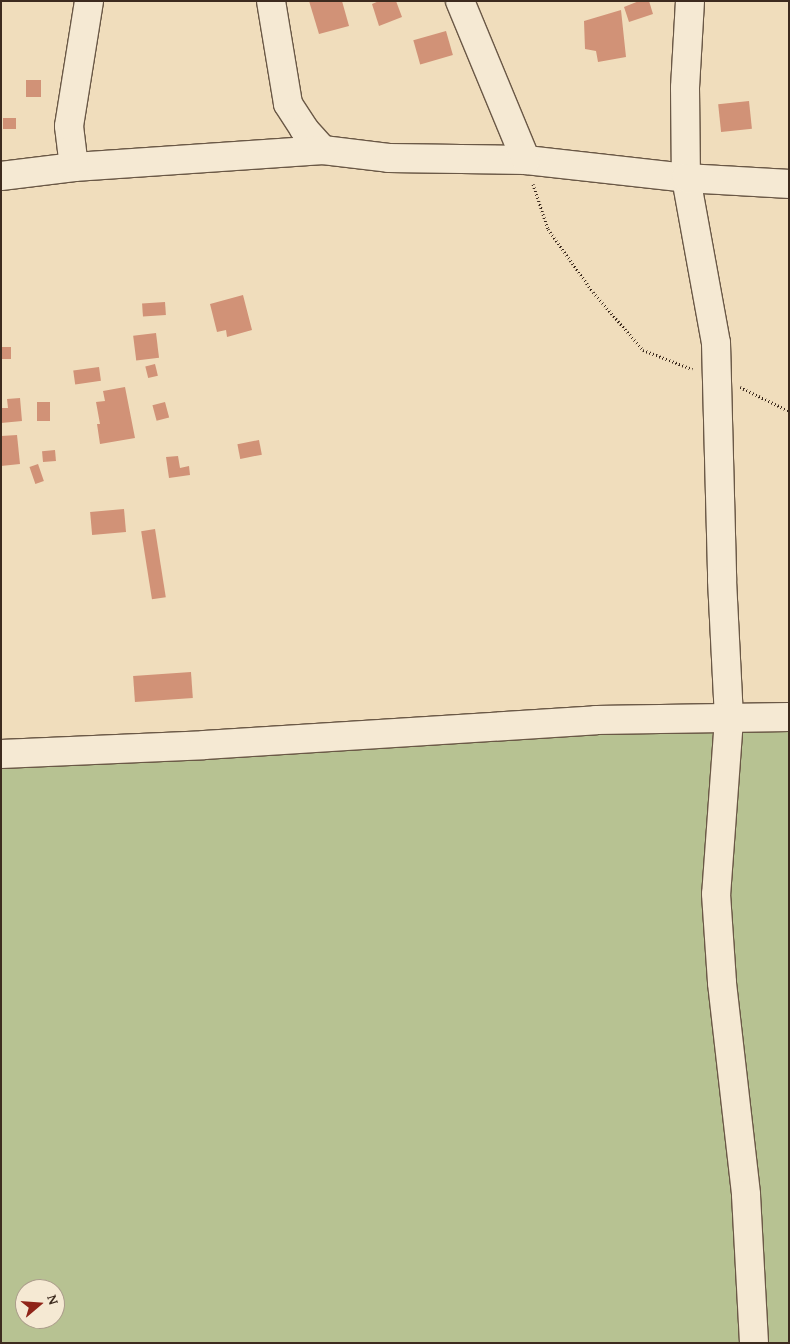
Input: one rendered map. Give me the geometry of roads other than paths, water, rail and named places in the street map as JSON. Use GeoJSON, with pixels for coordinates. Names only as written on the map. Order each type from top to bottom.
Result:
{"type":"FeatureCollection","features":[{"type":"Feature","properties":{"kind":"lane"},"geometry":{"type":"LineString","coordinates":[[74,167],[69,126],[89,1]]}},
{"type":"Feature","properties":{"kind":"lane"},"geometry":{"type":"LineString","coordinates":[[271,1],[288,104],[304,129],[323,150]]}},
{"type":"Feature","properties":{"kind":"lane"},"geometry":{"type":"LineString","coordinates":[[460,1],[526,160]]}},
{"type":"Feature","properties":{"kind":"lane"},"geometry":{"type":"LineString","coordinates":[[690,1],[685,88],[686,178],[716,343],[722,580],[730,719],[716,894],[722,983],[746,1195],[754,1343]]}},
{"type":"Feature","properties":{"kind":"lane"},"geometry":{"type":"LineString","coordinates":[[1,176],[74,167],[323,150],[389,158],[526,160],[686,178],[789,184]]}},
{"type":"Feature","properties":{"kind":"lane"},"geometry":{"type":"LineString","coordinates":[[1,754],[204,745],[596,720],[789,717]]}}]}
